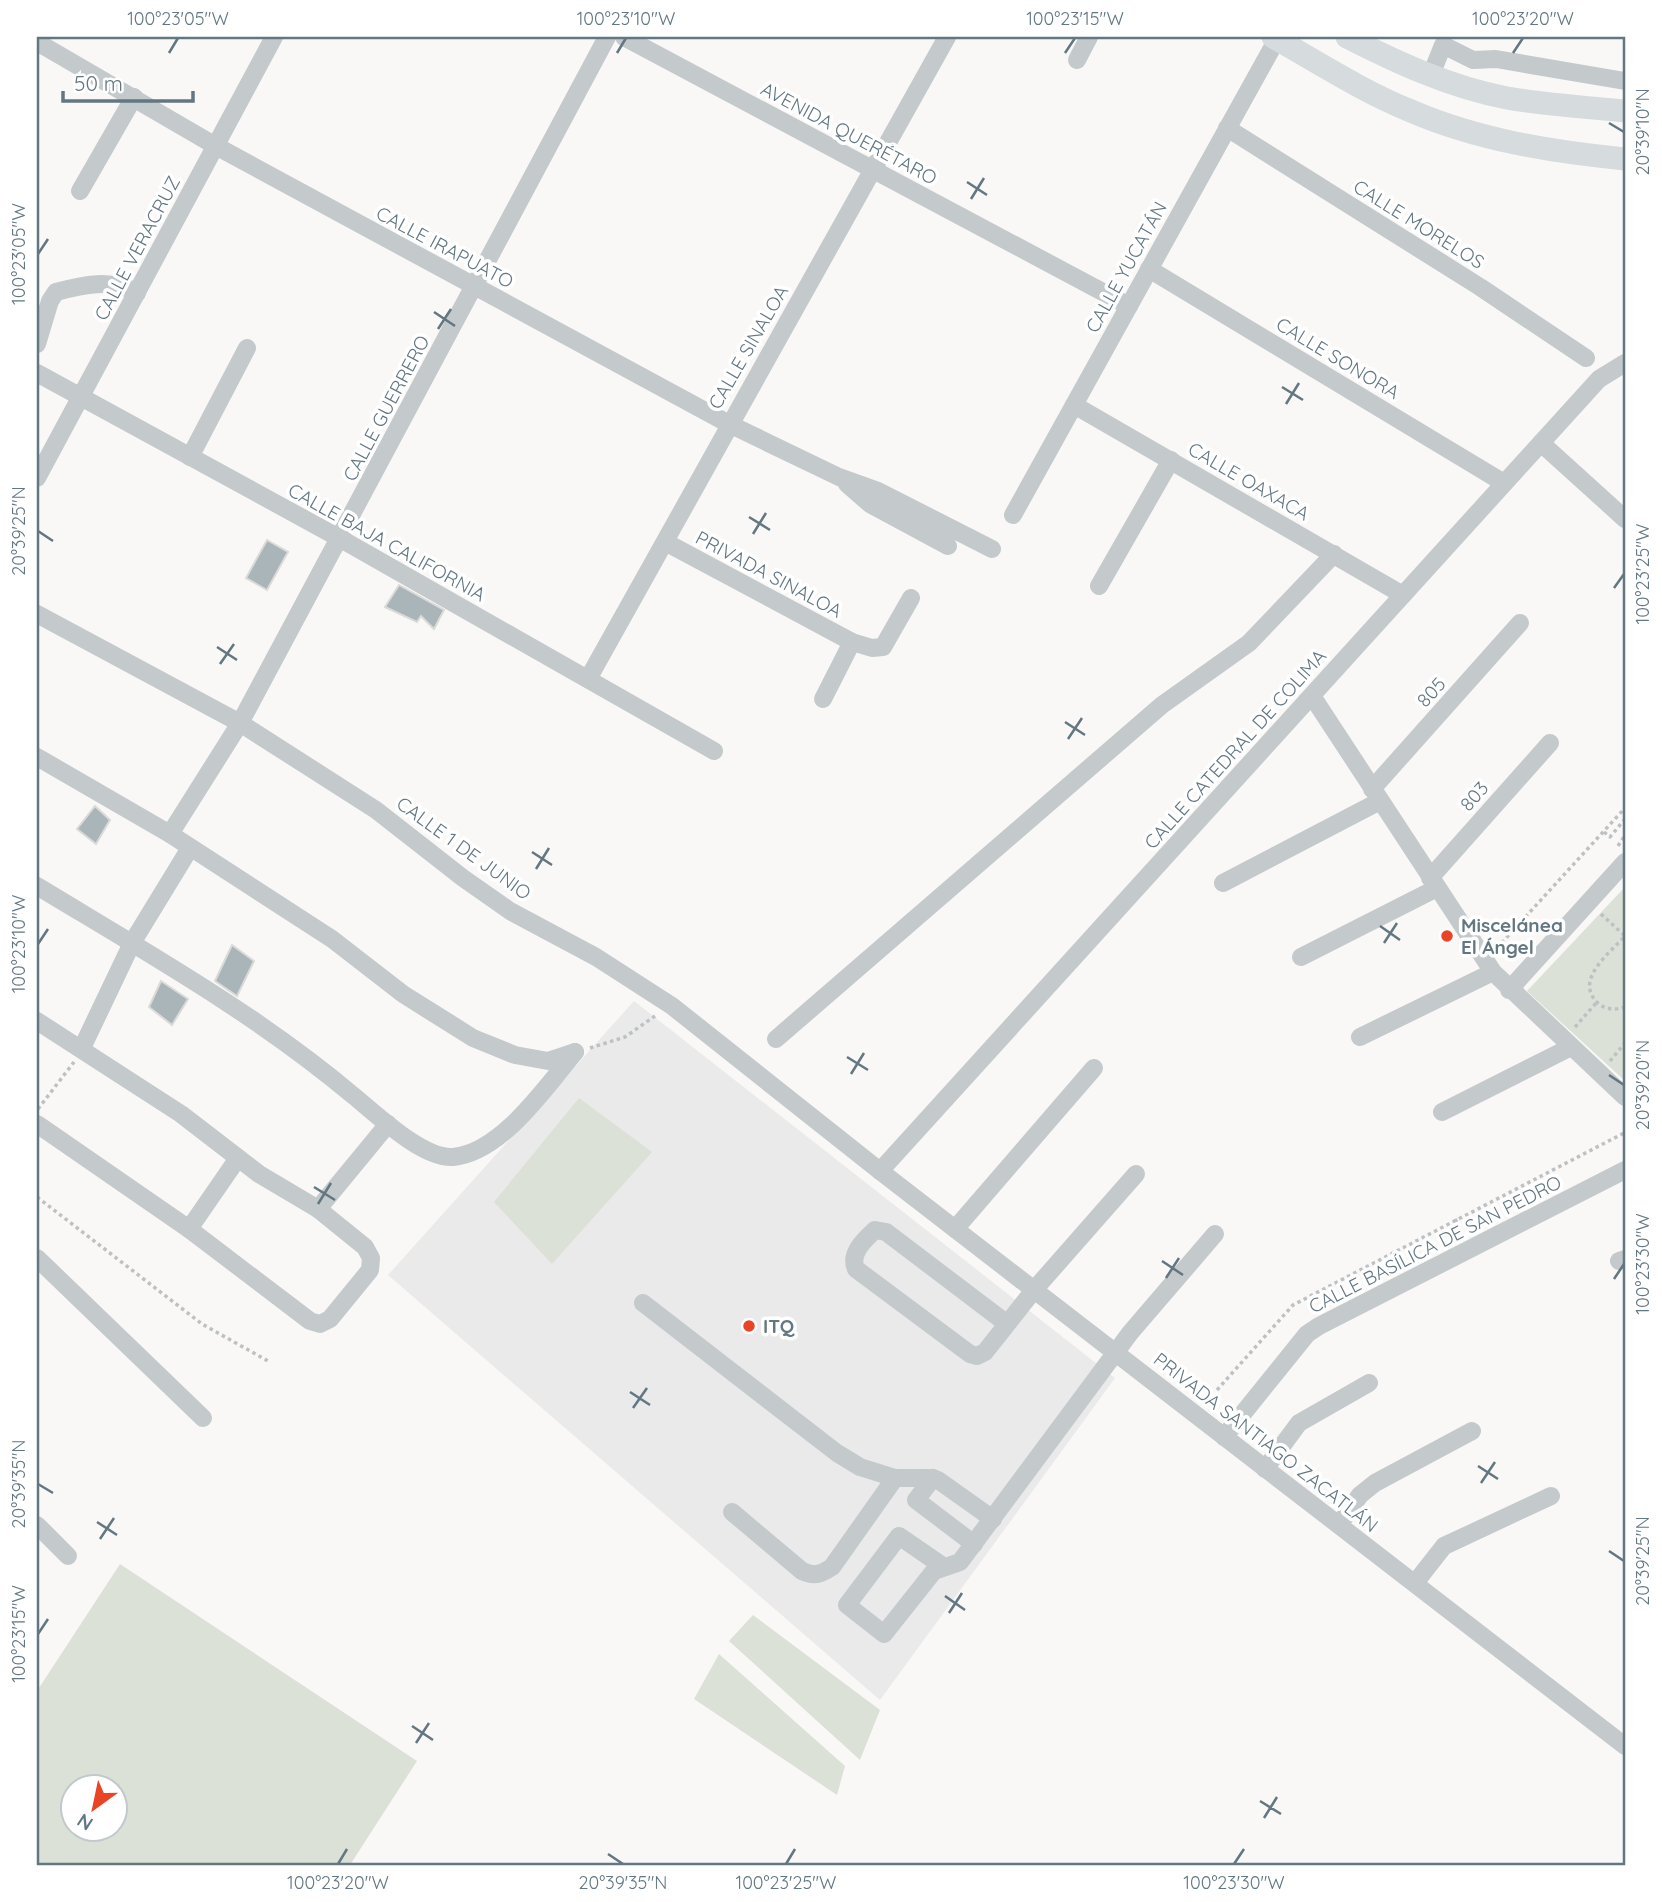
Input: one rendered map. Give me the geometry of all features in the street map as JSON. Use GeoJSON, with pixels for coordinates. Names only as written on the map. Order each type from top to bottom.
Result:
{"type":"FeatureCollection","features":[{"type":"Feature","properties":{"kind":"main road"},"geometry":{"type":"LineString","coordinates":[[1347,37],[1399,64],[1508,98],[1616,110]]}},
{"type":"Feature","properties":{"kind":"main road"},"geometry":{"type":"LineString","coordinates":[[1275,38],[1354,84],[1412,112],[1538,148],[1625,159]]}},
{"type":"Feature","properties":{"kind":"street","name":"CALLE VERACRUZ"},"geometry":{"type":"LineString","coordinates":[[37,478],[274,37]]}},
{"type":"Feature","properties":{"kind":"street","name":"CALLE GUERRERO"},"geometry":{"type":"LineString","coordinates":[[170,834],[240,723],[341,539],[607,37]]}},
{"type":"Feature","properties":{"kind":"street","name":"AVENIDA QUERÉTARO"},"geometry":{"type":"LineString","coordinates":[[624,37],[1129,306]]}},
{"type":"Feature","properties":{"kind":"street","name":"CALLE SINALOA"},"geometry":{"type":"LineString","coordinates":[[588,679],[667,543],[729,424],[947,37]]}},
{"type":"Feature","properties":{"kind":"street"},"geometry":{"type":"LineString","coordinates":[[1077,60],[1089,37]]}},
{"type":"Feature","properties":{"kind":"street","name":"CALLE YUCATÁN"},"geometry":{"type":"LineString","coordinates":[[1013,515],[1275,38]]}},
{"type":"Feature","properties":{"kind":"street","name":"CALLE IRAPUATO"},"geometry":{"type":"LineString","coordinates":[[37,43],[214,145],[729,424],[839,477],[878,491],[992,549]]}},
{"type":"Feature","properties":{"kind":"street"},"geometry":{"type":"LineString","coordinates":[[1430,75],[1443,45],[1473,60],[1496,59],[1625,83],[1616,110]]}},
{"type":"Feature","properties":{"kind":"street"},"geometry":{"type":"LineString","coordinates":[[80,191],[134,97]]}},
{"type":"Feature","properties":{"kind":"street","name":"CALLE MORELOS"},"geometry":{"type":"LineString","coordinates":[[1227,128],[1480,287],[1586,358]]}},
{"type":"Feature","properties":{"kind":"street","name":"CALLE SONORA"},"geometry":{"type":"LineString","coordinates":[[1149,269],[1504,483]]}},
{"type":"Feature","properties":{"kind":"street"},"geometry":{"type":"LineString","coordinates":[[37,344],[50,301],[56,292],[90,283],[130,289],[137,293]]}},
{"type":"Feature","properties":{"kind":"street"},"geometry":{"type":"LineString","coordinates":[[190,457],[247,348]]}},
{"type":"Feature","properties":{"kind":"street","name":"CALLE CATEDRAL DE COLIMA"},"geometry":{"type":"LineString","coordinates":[[880,1171],[1606,372],[1625,363]]}},
{"type":"Feature","properties":{"kind":"street","name":"CALLE BAJA CALIFORNIA"},"geometry":{"type":"LineString","coordinates":[[37,373],[341,539],[714,751]]}},
{"type":"Feature","properties":{"kind":"street","name":"CALLE OAXACA"},"geometry":{"type":"LineString","coordinates":[[1074,405],[1403,595]]}},
{"type":"Feature","properties":{"kind":"street"},"geometry":{"type":"LineString","coordinates":[[1541,443],[1625,519]]}},
{"type":"Feature","properties":{"kind":"street"},"geometry":{"type":"LineString","coordinates":[[1099,586],[1171,460]]}},
{"type":"Feature","properties":{"kind":"street","name":"CALLE IRAPUATO"},"geometry":{"type":"LineString","coordinates":[[839,477],[870,504],[948,546]]}},
{"type":"Feature","properties":{"kind":"street","name":"PRIVADA SINALOA"},"geometry":{"type":"LineString","coordinates":[[667,543],[852,642],[872,648],[883,647],[911,598]]}},
{"type":"Feature","properties":{"kind":"street"},"geometry":{"type":"LineString","coordinates":[[776,1039],[1162,705],[1250,643],[1334,554]]}},
{"type":"Feature","properties":{"kind":"street","name":"CALLE 1 DE JUNIO"},"geometry":{"type":"LineString","coordinates":[[37,614],[240,723],[376,810],[510,911],[596,957],[672,1006],[880,1171]]}},
{"type":"Feature","properties":{"kind":"street","name":"805"},"geometry":{"type":"LineString","coordinates":[[1376,795],[1520,623]]}},
{"type":"Feature","properties":{"kind":"street","name":"PRIVADA SINALOA"},"geometry":{"type":"LineString","coordinates":[[823,699],[852,642]]}},
{"type":"Feature","properties":{"kind":"street"},"geometry":{"type":"LineString","coordinates":[[1312,696],[1489,966],[1509,990],[1625,1097]]}},
{"type":"Feature","properties":{"kind":"street","name":"803"},"geometry":{"type":"LineString","coordinates":[[1433,883],[1550,743]]}},
{"type":"Feature","properties":{"kind":"street"},"geometry":{"type":"LineString","coordinates":[[37,757],[170,834],[332,939],[403,994],[473,1038],[515,1055],[548,1061],[575,1052]]}},
{"type":"Feature","properties":{"kind":"street"},"geometry":{"type":"LineString","coordinates":[[1223,883],[1376,795]]}},
{"type":"Feature","properties":{"kind":"street"},"geometry":{"type":"LineString","coordinates":[[82,1048],[132,943],[190,848]]}},
{"type":"Feature","properties":{"kind":"street"},"geometry":{"type":"LineString","coordinates":[[1509,990],[1625,862]]}},
{"type":"Feature","properties":{"kind":"street"},"geometry":{"type":"LineString","coordinates":[[1301,957],[1433,883]]}},
{"type":"Feature","properties":{"kind":"street"},"geometry":{"type":"LineString","coordinates":[[37,886],[132,943],[314,1062],[388,1124],[432,1153],[452,1157],[477,1151],[519,1118],[575,1052]]}},
{"type":"Feature","properties":{"kind":"street"},"geometry":{"type":"LineString","coordinates":[[1360,1037],[1489,966]]}},
{"type":"Feature","properties":{"kind":"street"},"geometry":{"type":"LineString","coordinates":[[37,1021],[181,1114],[238,1158],[318,1209],[365,1247],[370,1258],[370,1270],[340,1309],[320,1324],[299,1315],[189,1229],[37,1124]]}},
{"type":"Feature","properties":{"kind":"street"},"geometry":{"type":"LineString","coordinates":[[1442,1112],[1567,1044]]}},
{"type":"Feature","properties":{"kind":"street"},"geometry":{"type":"LineString","coordinates":[[955,1229],[1094,1068]]}},
{"type":"Feature","properties":{"kind":"street"},"geometry":{"type":"LineString","coordinates":[[318,1209],[388,1124]]}},
{"type":"Feature","properties":{"kind":"street"},"geometry":{"type":"LineString","coordinates":[[189,1229],[238,1158]]}},
{"type":"Feature","properties":{"kind":"street","name":"CALLE BASÍLICA DE SAN PEDRO"},"geometry":{"type":"LineString","coordinates":[[1224,1437],[1307,1334],[1319,1326],[1625,1170]]}},
{"type":"Feature","properties":{"kind":"street","name":"PRIVADA SANTIAGO ZACATLÁN"},"geometry":{"type":"LineString","coordinates":[[880,1171],[1625,1746]]}},
{"type":"Feature","properties":{"kind":"street"},"geometry":{"type":"LineString","coordinates":[[1006,1323],[886,1232],[876,1230],[855,1254],[853,1261],[856,1269],[970,1354],[977,1356],[985,1352],[1006,1323],[1136,1174]]}},
{"type":"Feature","properties":{"kind":"street"},"geometry":{"type":"LineString","coordinates":[[944,1567],[899,1536],[847,1605],[884,1634],[934,1571],[960,1562],[1115,1352],[1215,1234]]}},
{"type":"Feature","properties":{"kind":"street"},"geometry":{"type":"LineString","coordinates":[[37,1258],[203,1418]]}},
{"type":"Feature","properties":{"kind":"street"},"geometry":{"type":"LineString","coordinates":[[643,1303],[837,1453],[860,1467],[895,1478],[933,1478],[993,1519]]}},
{"type":"Feature","properties":{"kind":"street"},"geometry":{"type":"LineString","coordinates":[[1265,1469],[1299,1423],[1368,1383]]}},
{"type":"Feature","properties":{"kind":"street"},"geometry":{"type":"LineString","coordinates":[[1339,1525],[1360,1495],[1375,1483],[1472,1431]]}},
{"type":"Feature","properties":{"kind":"street"},"geometry":{"type":"LineString","coordinates":[[732,1512],[802,1572],[821,1574],[832,1567],[895,1478]]}},
{"type":"Feature","properties":{"kind":"street"},"geometry":{"type":"LineString","coordinates":[[933,1478],[916,1500],[974,1544]]}},
{"type":"Feature","properties":{"kind":"street"},"geometry":{"type":"LineString","coordinates":[[1415,1583],[1444,1546],[1550,1496]]}},
{"type":"Feature","properties":{"kind":"street"},"geometry":{"type":"LineString","coordinates":[[37,1525],[68,1556]]}},
{"type":"Feature","properties":{"kind":"path"},"geometry":{"type":"LineString","coordinates":[[1489,966],[1625,808]]}},
{"type":"Feature","properties":{"kind":"path"},"geometry":{"type":"LineString","coordinates":[[1604,832],[1610,837],[1625,819]]}},
{"type":"Feature","properties":{"kind":"path"},"geometry":{"type":"LineString","coordinates":[[1589,903],[1625,936],[1589,978],[1597,1002],[1607,1009],[1625,1007]]}},
{"type":"Feature","properties":{"kind":"path"},"geometry":{"type":"LineString","coordinates":[[1567,1044],[1597,1002]]}},
{"type":"Feature","properties":{"kind":"path"},"geometry":{"type":"LineString","coordinates":[[575,1052],[625,1037],[672,1006]]}},
{"type":"Feature","properties":{"kind":"path"},"geometry":{"type":"LineString","coordinates":[[1599,1073],[1625,1043]]}},
{"type":"Feature","properties":{"kind":"path"},"geometry":{"type":"LineString","coordinates":[[37,1110],[82,1048]]}},
{"type":"Feature","properties":{"kind":"path"},"geometry":{"type":"LineString","coordinates":[[1217,1390],[1293,1305],[1623,1133]]}},
{"type":"Feature","properties":{"kind":"path"},"geometry":{"type":"LineString","coordinates":[[37,1197],[202,1324],[268,1361]]}},
{"type":"Feature","properties":{"kind":"path"},"geometry":{"type":"LineString","coordinates":[[1455,1219],[1459,1226],[1490,1211],[1493,1219],[1483,1224]]}},
{"type":"Feature","properties":{"kind":"shaded area"},"geometry":{"type":"Polygon","coordinates":[[[1625,887],[1625,1081],[1527,991],[1625,887]]]}},
{"type":"Feature","properties":{"kind":"shaded area","name":"ITQ"},"geometry":{"type":"Polygon","coordinates":[[[634,1001],[1115,1378],[880,1700],[388,1275],[634,1001]]]}},
{"type":"Feature","properties":{"kind":"shaded area"},"geometry":{"type":"Polygon","coordinates":[[[579,1098],[652,1152],[552,1264],[494,1202],[579,1098]]]}},
{"type":"Feature","properties":{"kind":"shaded area"},"geometry":{"type":"Polygon","coordinates":[[[120,1564],[417,1761],[350,1865],[37,1865],[37,1691],[120,1564]]]}},
{"type":"Feature","properties":{"kind":"shaded area"},"geometry":{"type":"Polygon","coordinates":[[[753,1615],[880,1710],[860,1760],[729,1641],[753,1615]]]}},
{"type":"Feature","properties":{"kind":"shaded area"},"geometry":{"type":"Polygon","coordinates":[[[719,1654],[845,1766],[837,1795],[694,1699],[719,1654]]]}},
{"type":"Feature","properties":{"kind":"building"},"geometry":{"type":"Polygon","coordinates":[[[267,540],[288,552],[267,590],[246,578],[267,540]]]}},
{"type":"Feature","properties":{"kind":"building"},"geometry":{"type":"Polygon","coordinates":[[[399,585],[444,610],[434,629],[421,616],[417,622],[385,607],[399,585]]]}},
{"type":"Feature","properties":{"kind":"building"},"geometry":{"type":"Polygon","coordinates":[[[95,806],[110,820],[96,844],[77,829],[95,806]]]}},
{"type":"Feature","properties":{"kind":"building"},"geometry":{"type":"Polygon","coordinates":[[[232,945],[254,961],[237,996],[215,981],[232,945]]]}},
{"type":"Feature","properties":{"kind":"building"},"geometry":{"type":"Polygon","coordinates":[[[161,981],[188,999],[172,1025],[149,1007],[161,981]]]}},
{"type":"Feature","properties":{"kind":"place","name":"Miscelánea El Ángel"},"geometry":{"type":"Point","coordinates":[1447,936]}},
{"type":"Feature","properties":{"kind":"place","name":"ITQ"},"geometry":{"type":"Point","coordinates":[749,1326]}}]}
